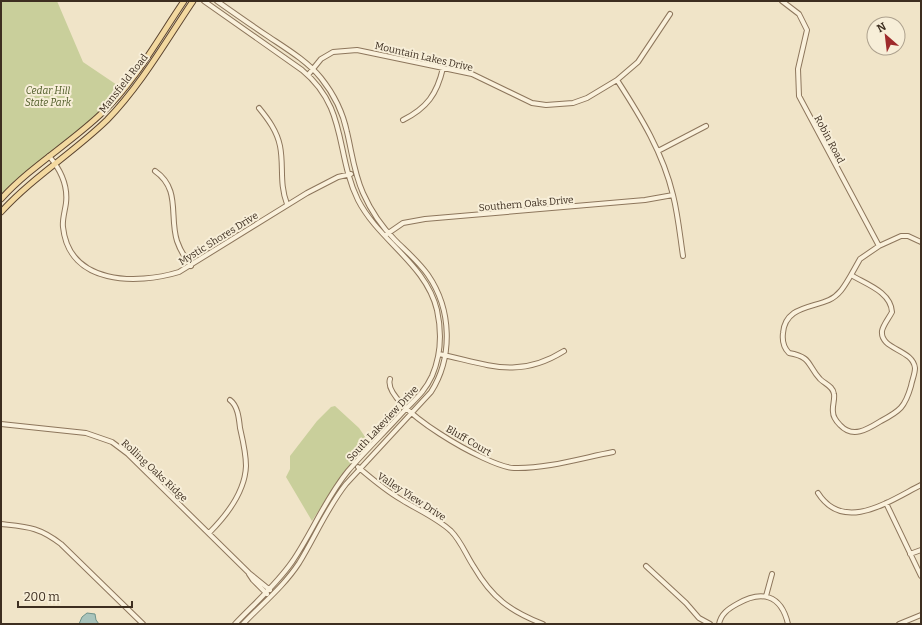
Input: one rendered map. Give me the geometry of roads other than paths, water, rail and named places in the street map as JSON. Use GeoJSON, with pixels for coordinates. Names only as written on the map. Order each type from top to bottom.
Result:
{"type":"FeatureCollection","features":[{"type":"Feature","properties":{"kind":"main road","name":"Mansfield Road"},"geometry":{"type":"LineString","coordinates":[[1,199],[49,156],[84,130],[105,111],[129,81],[184,1]]}},
{"type":"Feature","properties":{"kind":"main road","name":"Mansfield Road"},"geometry":{"type":"LineString","coordinates":[[1,212],[55,163],[92,133],[124,100],[143,76],[193,1]]}},
{"type":"Feature","properties":{"kind":"street","name":"South Lakeview Drive"},"geometry":{"type":"LineString","coordinates":[[204,1],[308,75],[324,95],[336,118],[349,174],[354,190],[364,211],[384,238],[417,271],[430,291],[437,308],[440,326],[439,354],[433,375],[425,388],[418,398],[355,464],[326,501],[291,563],[267,591],[235,624]]}},
{"type":"Feature","properties":{"kind":"street","name":"South Lakeview Drive"},"geometry":{"type":"LineString","coordinates":[[217,1],[294,54],[312,69],[325,84],[339,109],[347,132],[355,173],[368,205],[377,220],[388,233],[423,269],[437,292],[446,321],[448,335],[446,356],[436,383],[411,414],[359,468],[334,499],[298,564],[272,595],[243,624]]}},
{"type":"Feature","properties":{"kind":"street","name":"Robin Road"},"geometry":{"type":"LineString","coordinates":[[782,1],[799,14],[807,30],[798,69],[799,96],[879,246]]}},
{"type":"Feature","properties":{"kind":"street","name":"Mountain Lakes Drive"},"geometry":{"type":"LineString","coordinates":[[308,75],[321,59],[333,52],[350,50],[472,74],[522,100],[546,105],[573,103],[587,98],[617,80],[638,62],[670,14]]}},
{"type":"Feature","properties":{"kind":"street"},"geometry":{"type":"LineString","coordinates":[[403,120],[424,107],[437,88],[443,68]]}},
{"type":"Feature","properties":{"kind":"street"},"geometry":{"type":"LineString","coordinates":[[617,80],[641,117],[658,151],[673,195],[683,256]]}},
{"type":"Feature","properties":{"kind":"street"},"geometry":{"type":"LineString","coordinates":[[259,108],[269,120],[280,145],[283,193],[288,204]]}},
{"type":"Feature","properties":{"kind":"street"},"geometry":{"type":"LineString","coordinates":[[658,151],[706,126]]}},
{"type":"Feature","properties":{"kind":"street","name":"Mystic Shores Drive"},"geometry":{"type":"LineString","coordinates":[[49,156],[55,163],[67,188],[63,227],[73,256],[87,268],[99,275],[111,278],[141,279],[168,276],[191,266],[288,204],[326,182],[355,173]]}},
{"type":"Feature","properties":{"kind":"street"},"geometry":{"type":"LineString","coordinates":[[155,171],[163,177],[173,197],[177,242],[191,266]]}},
{"type":"Feature","properties":{"kind":"street","name":"Southern Oaks Drive"},"geometry":{"type":"LineString","coordinates":[[384,238],[388,233],[403,223],[425,219],[645,200],[673,195]]}},
{"type":"Feature","properties":{"kind":"street"},"geometry":{"type":"LineString","coordinates":[[851,275],[881,293],[889,300],[892,312],[882,330],[883,336],[889,345],[908,356],[914,364],[915,370],[907,400],[901,409],[859,433],[850,432],[836,421],[833,414],[834,393],[832,389],[820,378],[810,363],[797,354],[789,352],[784,346],[782,337],[783,328],[793,312],[802,307],[829,300],[841,291],[860,259],[879,246],[901,236],[908,236],[921,242]]}},
{"type":"Feature","properties":{"kind":"street"},"geometry":{"type":"LineString","coordinates":[[439,354],[492,367],[511,369],[542,362],[564,351]]}},
{"type":"Feature","properties":{"kind":"street","name":"Bluff Court"},"geometry":{"type":"LineString","coordinates":[[390,379],[391,392],[411,414],[470,452],[498,466],[514,468],[534,467],[613,452]]}},
{"type":"Feature","properties":{"kind":"street"},"geometry":{"type":"LineString","coordinates":[[209,533],[231,508],[246,470],[245,451],[238,417],[234,405],[230,400]]}},
{"type":"Feature","properties":{"kind":"street","name":"Rolling Oaks Ridge"},"geometry":{"type":"LineString","coordinates":[[1,424],[86,433],[112,442],[128,454],[272,595]]}},
{"type":"Feature","properties":{"kind":"street","name":"Valley View Drive"},"geometry":{"type":"LineString","coordinates":[[355,464],[386,490],[451,531],[459,540],[489,589],[505,605],[519,614],[543,624]]}},
{"type":"Feature","properties":{"kind":"street"},"geometry":{"type":"LineString","coordinates":[[818,493],[826,502],[843,512],[861,513],[886,503],[921,485]]}},
{"type":"Feature","properties":{"kind":"street"},"geometry":{"type":"LineString","coordinates":[[886,503],[921,576]]}},
{"type":"Feature","properties":{"kind":"street"},"geometry":{"type":"LineString","coordinates":[[1,524],[35,528],[50,535],[143,624]]}},
{"type":"Feature","properties":{"kind":"street"},"geometry":{"type":"LineString","coordinates":[[312,527],[318,530]]}},
{"type":"Feature","properties":{"kind":"street"},"geometry":{"type":"LineString","coordinates":[[910,554],[921,550]]}},
{"type":"Feature","properties":{"kind":"street"},"geometry":{"type":"LineString","coordinates":[[646,566],[686,603],[699,618],[710,624]]}},
{"type":"Feature","properties":{"kind":"street"},"geometry":{"type":"LineString","coordinates":[[766,596],[772,574]]}},
{"type":"Feature","properties":{"kind":"street"},"geometry":{"type":"LineString","coordinates":[[719,624],[720,619],[728,608],[748,597],[755,595],[766,596],[776,602],[783,611],[788,624]]}},
{"type":"Feature","properties":{"kind":"street"},"geometry":{"type":"LineString","coordinates":[[899,624],[921,615]]}},
{"type":"Feature","properties":{"kind":"water"},"geometry":{"type":"Polygon","coordinates":[[[87,613],[95,614],[96,620],[99,624],[79,624],[82,617],[87,613]]]}},
{"type":"Feature","properties":{"kind":"park label","name":"Cedar Hill State Park"},"geometry":{"type":"Point","coordinates":[48,96]}}]}
